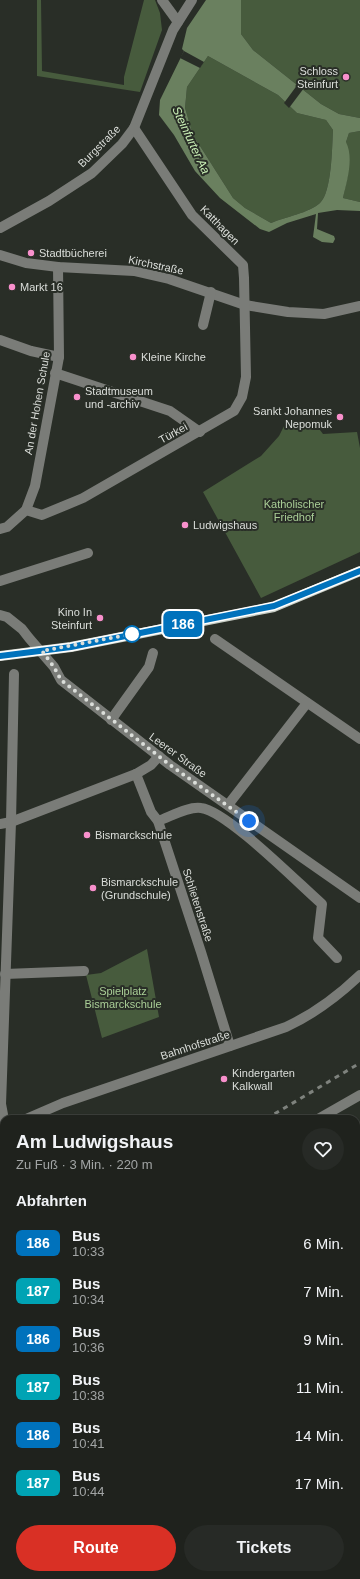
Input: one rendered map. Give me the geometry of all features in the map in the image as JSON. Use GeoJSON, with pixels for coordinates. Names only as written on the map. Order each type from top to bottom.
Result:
{"type":"FeatureCollection","features":[{"type":"Feature","properties":{"kind":"main road"},"geometry":{"type":"LineString","coordinates":[[0,656],[42,651],[274,606],[360,571]]}},
{"type":"Feature","properties":{"kind":"street"},"geometry":{"type":"LineString","coordinates":[[162,0],[178,22]]}},
{"type":"Feature","properties":{"kind":"street","name":"Burgstraße"},"geometry":{"type":"LineString","coordinates":[[0,228],[49,201],[92,173],[122,144],[134,128],[164,48],[192,0]]}},
{"type":"Feature","properties":{"kind":"street","name":"Katthagen"},"geometry":{"type":"LineString","coordinates":[[134,128],[192,215],[243,265],[245,305]]}},
{"type":"Feature","properties":{"kind":"street","name":"Kirchstraße"},"geometry":{"type":"LineString","coordinates":[[0,255],[26,263],[58,267],[134,271],[169,279],[211,292],[245,305],[288,312],[324,314],[360,306]]}},
{"type":"Feature","properties":{"kind":"street","name":"An der Hohen Schule"},"geometry":{"type":"LineString","coordinates":[[0,529],[7,527],[26,510],[35,486],[59,357],[58,267]]}},
{"type":"Feature","properties":{"kind":"street"},"geometry":{"type":"LineString","coordinates":[[203,325],[211,292]]}},
{"type":"Feature","properties":{"kind":"street","name":"Türkei"},"geometry":{"type":"LineString","coordinates":[[26,510],[42,515],[82,498],[200,432],[234,411],[242,397],[246,377],[245,305]]}},
{"type":"Feature","properties":{"kind":"street"},"geometry":{"type":"LineString","coordinates":[[0,340],[32,351],[59,357]]}},
{"type":"Feature","properties":{"kind":"street"},"geometry":{"type":"LineString","coordinates":[[55,373],[170,411],[200,432]]}},
{"type":"Feature","properties":{"kind":"street"},"geometry":{"type":"LineString","coordinates":[[0,581],[88,553]]}},
{"type":"Feature","properties":{"kind":"street","name":"Leerer Straße"},"geometry":{"type":"LineString","coordinates":[[0,614],[7,617],[22,628],[29,638],[42,651],[54,667],[61,680],[111,720],[158,756],[360,898]]}},
{"type":"Feature","properties":{"kind":"street"},"geometry":{"type":"LineString","coordinates":[[215,639],[360,739]]}},
{"type":"Feature","properties":{"kind":"street"},"geometry":{"type":"LineString","coordinates":[[111,720],[149,667],[153,653]]}},
{"type":"Feature","properties":{"kind":"street"},"geometry":{"type":"LineString","coordinates":[[3,1115],[1,1104],[11,822],[14,674]]}},
{"type":"Feature","properties":{"kind":"street"},"geometry":{"type":"LineString","coordinates":[[228,805],[307,703]]}},
{"type":"Feature","properties":{"kind":"street"},"geometry":{"type":"LineString","coordinates":[[0,824],[11,822],[136,774],[151,765],[158,756]]}},
{"type":"Feature","properties":{"kind":"street","name":"Schlietenstraße"},"geometry":{"type":"LineString","coordinates":[[136,774],[151,812],[158,822],[230,1046]]}},
{"type":"Feature","properties":{"kind":"street"},"geometry":{"type":"LineString","coordinates":[[158,822],[188,810],[200,807],[212,810],[232,824],[322,904],[318,938],[337,958]]}},
{"type":"Feature","properties":{"kind":"street"},"geometry":{"type":"LineString","coordinates":[[5,974],[84,971]]}},
{"type":"Feature","properties":{"kind":"street","name":"Bahnhofstraße"},"geometry":{"type":"LineString","coordinates":[[35,1115],[63,1103],[286,1027],[306,1018],[329,1002],[360,975]]}},
{"type":"Feature","properties":{"kind":"street"},"geometry":{"type":"LineString","coordinates":[[325,1115],[360,1095]]}},
{"type":"Feature","properties":{"kind":"green space"},"geometry":{"type":"Polygon","coordinates":[[[37,0],[41,0],[42,71],[124,85],[124,77],[144,0],[155,0],[160,13],[162,30],[140,92],[37,76],[37,0]]]}},
{"type":"Feature","properties":{"kind":"green space"},"geometry":{"type":"Polygon","coordinates":[[[241,0],[360,0],[360,118],[339,114],[321,104],[253,50],[241,34],[241,0]]]}},
{"type":"Feature","properties":{"kind":"green space"},"geometry":{"type":"Polygon","coordinates":[[[208,56],[278,95],[297,113],[326,120],[333,130],[332,158],[327,189],[320,203],[310,210],[271,223],[245,208],[233,198],[193,135],[185,108],[187,87],[208,56]]]}},
{"type":"Feature","properties":{"kind":"green space"},"geometry":{"type":"Polygon","coordinates":[[[360,131],[360,202],[343,198],[348,174],[346,142],[349,133],[360,131]]]}},
{"type":"Feature","properties":{"kind":"green space","name":"Katholischer Friedhof"},"geometry":{"type":"Polygon","coordinates":[[[286,422],[314,422],[323,434],[357,432],[360,448],[360,552],[261,598],[203,492],[261,456],[279,436],[286,422]]]}},
{"type":"Feature","properties":{"kind":"green space","name":"Spielplatz Bismarckschule"},"geometry":{"type":"Polygon","coordinates":[[[147,949],[159,1017],[102,1038],[86,975],[101,973],[147,949]]]}},
{"type":"Feature","properties":{"kind":"water","name":"Steinfurter Aa"},"geometry":{"type":"Polygon","coordinates":[[[206,0],[241,0],[241,34],[253,50],[321,104],[339,114],[360,118],[360,131],[349,133],[346,142],[350,162],[343,198],[360,202],[360,211],[337,210],[318,213],[317,229],[334,236],[335,239],[333,243],[322,242],[313,237],[316,214],[287,223],[269,232],[260,229],[220,198],[195,171],[174,135],[159,115],[160,100],[184,51],[182,49],[187,28],[206,0]],[[208,56],[187,87],[185,108],[193,135],[233,198],[245,208],[271,223],[310,210],[320,203],[327,189],[331,169],[333,130],[326,120],[297,113],[278,95],[208,56]]]}},
{"type":"Feature","properties":{"kind":"pier"},"geometry":{"type":"Polygon","coordinates":[[[184,51],[204,62],[200,68],[180,58],[184,51]]]}},
{"type":"Feature","properties":{"kind":"pier"},"geometry":{"type":"Polygon","coordinates":[[[298,84],[304,88],[289,108],[284,103],[298,84]]]}},
{"type":"Feature","properties":{"kind":"railway"},"geometry":{"type":"LineString","coordinates":[[273,1115],[360,1063]]}},
{"type":"Feature","properties":{"kind":"bus line","name":"186"},"geometry":{"type":"LineString","coordinates":[[0,656],[71,647],[274,606],[360,571]]}},
{"type":"Feature","properties":{"kind":"place","name":"Schloss Steinfurt"},"geometry":{"type":"Point","coordinates":[346,77]}},
{"type":"Feature","properties":{"kind":"place","name":"Stadtbücherei"},"geometry":{"type":"Point","coordinates":[31,253]}},
{"type":"Feature","properties":{"kind":"place","name":"Markt 16"},"geometry":{"type":"Point","coordinates":[12,287]}},
{"type":"Feature","properties":{"kind":"place","name":"Kleine Kirche"},"geometry":{"type":"Point","coordinates":[133,357]}},
{"type":"Feature","properties":{"kind":"place","name":"Stadtmuseum und -archiv"},"geometry":{"type":"Point","coordinates":[77,397]}},
{"type":"Feature","properties":{"kind":"place","name":"Sankt Johannes Nepomuk"},"geometry":{"type":"Point","coordinates":[340,417]}},
{"type":"Feature","properties":{"kind":"place","name":"Ludwigshaus"},"geometry":{"type":"Point","coordinates":[185,525]}},
{"type":"Feature","properties":{"kind":"place","name":"Kino In Steinfurt"},"geometry":{"type":"Point","coordinates":[100,618]}},
{"type":"Feature","properties":{"kind":"place","name":"Bismarckschule"},"geometry":{"type":"Point","coordinates":[87,835]}},
{"type":"Feature","properties":{"kind":"place","name":"Bismarckschule (Grundschule)"},"geometry":{"type":"Point","coordinates":[93,888]}},
{"type":"Feature","properties":{"kind":"place","name":"Kindergarten Kalkwall"},"geometry":{"type":"Point","coordinates":[224,1079]}},
{"type":"Feature","properties":{"kind":"route"},"geometry":{"type":"LineString","coordinates":[[132,634],[71,647],[42,651],[54,667],[61,680],[170,765],[249,821]]}}]}
